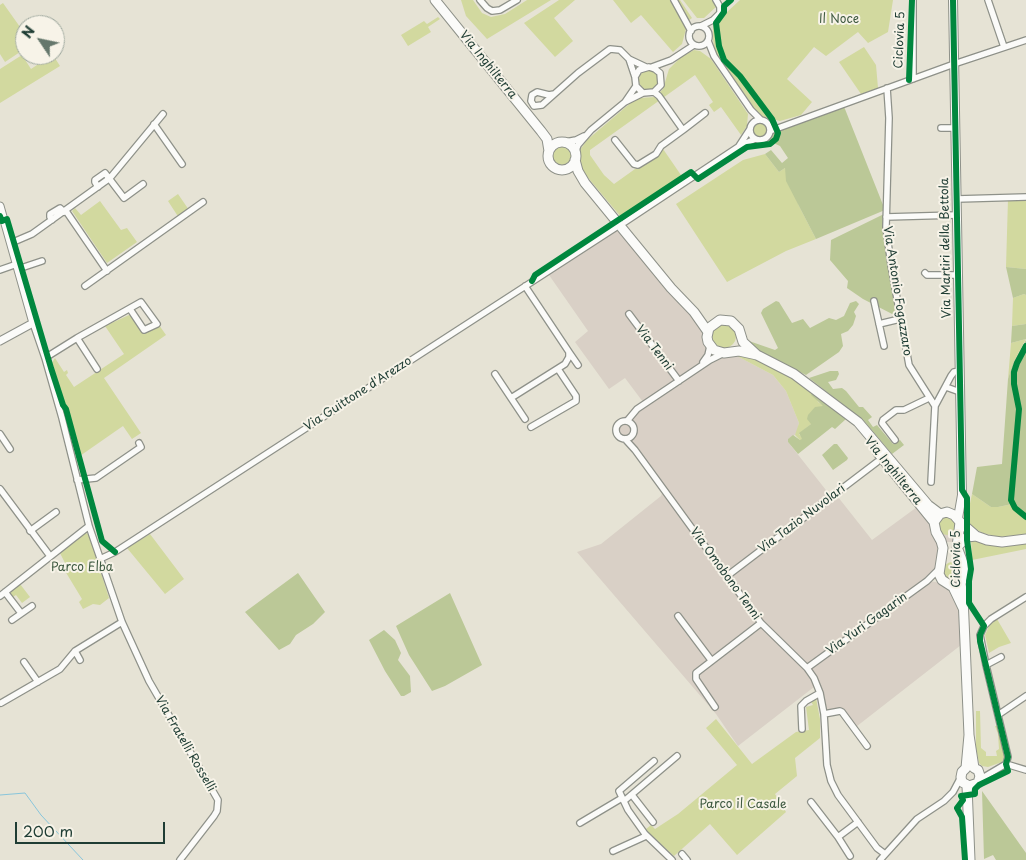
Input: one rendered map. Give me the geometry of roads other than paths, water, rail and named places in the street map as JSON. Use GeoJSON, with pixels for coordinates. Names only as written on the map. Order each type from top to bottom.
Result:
{"type":"FeatureCollection","features":[{"type":"Feature","properties":{"kind":"main road","name":"Via Inghilterra"},"geometry":{"type":"LineString","coordinates":[[435,0],[547,139],[549,158],[552,165],[558,169],[565,169],[575,174],[585,183],[671,288],[694,312],[708,332],[710,346],[718,352],[745,351],[757,355],[794,374],[830,399],[867,431],[928,505],[944,513]]}},
{"type":"Feature","properties":{"kind":"main road","name":"Via Martiri della Bettola"},"geometry":{"type":"LineString","coordinates":[[953,0],[962,495],[957,547],[965,568],[962,579],[963,608],[969,735],[973,769],[969,783],[970,860]]}},
{"type":"Feature","properties":{"kind":"main road","name":"Via Inghilterra"},"geometry":{"type":"LineString","coordinates":[[541,131],[572,146],[578,171],[585,183]]}},
{"type":"Feature","properties":{"kind":"main road"},"geometry":{"type":"LineString","coordinates":[[549,151],[554,145],[563,142]]}},
{"type":"Feature","properties":{"kind":"main road"},"geometry":{"type":"LineString","coordinates":[[565,169],[569,167],[575,157]]}},
{"type":"Feature","properties":{"kind":"main road","name":"Via Inghilterra"},"geometry":{"type":"LineString","coordinates":[[694,312],[716,322],[724,320],[734,323],[739,329],[743,342],[757,355]]}},
{"type":"Feature","properties":{"kind":"main road"},"geometry":{"type":"LineString","coordinates":[[708,332],[709,328],[716,322]]}},
{"type":"Feature","properties":{"kind":"main road"},"geometry":{"type":"LineString","coordinates":[[728,352],[740,342],[741,337]]}},
{"type":"Feature","properties":{"kind":"main road","name":"Via Inghilterra"},"geometry":{"type":"LineString","coordinates":[[853,419],[855,425],[934,522]]}},
{"type":"Feature","properties":{"kind":"main road"},"geometry":{"type":"LineString","coordinates":[[934,522],[954,507],[962,495]]}},
{"type":"Feature","properties":{"kind":"main road"},"geometry":{"type":"LineString","coordinates":[[944,513],[959,520],[976,536]]}},
{"type":"Feature","properties":{"kind":"main road","name":"Via Martiri della Bettola"},"geometry":{"type":"LineString","coordinates":[[934,522],[943,548],[939,569],[945,582],[956,592],[963,608]]}},
{"type":"Feature","properties":{"kind":"main road"},"geometry":{"type":"LineString","coordinates":[[957,547],[967,537],[976,536],[1002,542],[1026,538]]}},
{"type":"Feature","properties":{"kind":"main road"},"geometry":{"type":"LineString","coordinates":[[945,582],[957,583],[962,579]]}},
{"type":"Feature","properties":{"kind":"main road","name":"Via Martiri della Bettola"},"geometry":{"type":"LineString","coordinates":[[969,783],[962,772],[973,769]]}},
{"type":"Feature","properties":{"kind":"street"},"geometry":{"type":"LineString","coordinates":[[480,0],[487,8],[500,10],[517,0]]}},
{"type":"Feature","properties":{"kind":"street"},"geometry":{"type":"LineString","coordinates":[[674,0],[684,16],[696,28],[708,31]]}},
{"type":"Feature","properties":{"kind":"street"},"geometry":{"type":"LineString","coordinates":[[680,53],[696,28],[713,20],[720,13],[721,10],[716,0]]}},
{"type":"Feature","properties":{"kind":"street"},"geometry":{"type":"LineString","coordinates":[[913,0],[913,79]]}},
{"type":"Feature","properties":{"kind":"street"},"geometry":{"type":"LineString","coordinates":[[988,0],[1004,47]]}},
{"type":"Feature","properties":{"kind":"street"},"geometry":{"type":"LineString","coordinates":[[661,76],[671,60],[680,53],[696,46],[704,45],[708,41],[710,36],[708,31],[713,20]]}},
{"type":"Feature","properties":{"kind":"street"},"geometry":{"type":"LineString","coordinates":[[690,39],[696,46],[714,56]]}},
{"type":"Feature","properties":{"kind":"street"},"geometry":{"type":"LineString","coordinates":[[770,129],[1026,40]]}},
{"type":"Feature","properties":{"kind":"street"},"geometry":{"type":"LineString","coordinates":[[625,222],[738,147],[755,139],[764,140],[768,136],[770,129],[766,122],[761,120],[751,110],[714,56],[708,41]]}},
{"type":"Feature","properties":{"kind":"street"},"geometry":{"type":"LineString","coordinates":[[554,94],[610,49],[618,50],[629,59],[658,71],[661,76],[661,85],[657,92]]}},
{"type":"Feature","properties":{"kind":"street"},"geometry":{"type":"LineString","coordinates":[[629,59],[636,86],[643,93]]}},
{"type":"Feature","properties":{"kind":"street"},"geometry":{"type":"LineString","coordinates":[[635,77],[639,70],[671,60]]}},
{"type":"Feature","properties":{"kind":"street"},"geometry":{"type":"LineString","coordinates":[[625,102],[636,86]]}},
{"type":"Feature","properties":{"kind":"street","name":"Via Antonio Fogazzaro"},"geometry":{"type":"LineString","coordinates":[[887,88],[889,118],[886,217],[891,265],[909,365],[935,406]]}},
{"type":"Feature","properties":{"kind":"street"},"geometry":{"type":"LineString","coordinates":[[575,157],[578,145],[586,135],[625,102],[643,93],[657,92]]}},
{"type":"Feature","properties":{"kind":"street"},"geometry":{"type":"LineString","coordinates":[[657,92],[683,130]]}},
{"type":"Feature","properties":{"kind":"street"},"geometry":{"type":"LineString","coordinates":[[738,147],[754,122],[751,110]]}},
{"type":"Feature","properties":{"kind":"street"},"geometry":{"type":"LineString","coordinates":[[616,140],[634,164],[638,166],[656,154],[661,146],[705,113]]}},
{"type":"Feature","properties":{"kind":"street"},"geometry":{"type":"LineString","coordinates":[[11,243],[32,234],[110,178],[163,114]]}},
{"type":"Feature","properties":{"kind":"street"},"geometry":{"type":"LineString","coordinates":[[754,122],[761,120]]}},
{"type":"Feature","properties":{"kind":"street"},"geometry":{"type":"LineString","coordinates":[[154,124],[182,164]]}},
{"type":"Feature","properties":{"kind":"street"},"geometry":{"type":"LineString","coordinates":[[941,128],[955,128]]}},
{"type":"Feature","properties":{"kind":"street"},"geometry":{"type":"LineString","coordinates":[[750,129],[751,135],[755,139]]}},
{"type":"Feature","properties":{"kind":"street"},"geometry":{"type":"LineString","coordinates":[[563,142],[576,140],[586,135]]}},
{"type":"Feature","properties":{"kind":"street"},"geometry":{"type":"LineString","coordinates":[[110,178],[124,198],[143,184]]}},
{"type":"Feature","properties":{"kind":"street"},"geometry":{"type":"LineString","coordinates":[[957,199],[1026,196]]}},
{"type":"Feature","properties":{"kind":"street"},"geometry":{"type":"LineString","coordinates":[[85,286],[203,202]]}},
{"type":"Feature","properties":{"kind":"street","name":"Via Fratelli Rosselli"},"geometry":{"type":"LineString","coordinates":[[0,206],[33,323],[45,358],[89,526],[122,622],[149,681],[218,800],[217,811],[214,816],[180,860]]}},
{"type":"Feature","properties":{"kind":"street"},"geometry":{"type":"LineString","coordinates":[[65,211],[107,271]]}},
{"type":"Feature","properties":{"kind":"street"},"geometry":{"type":"LineString","coordinates":[[886,217],[957,215]]}},
{"type":"Feature","properties":{"kind":"street","name":"Via Guittone d'Arezzo"},"geometry":{"type":"LineString","coordinates":[[100,558],[113,553],[615,228]]}},
{"type":"Feature","properties":{"kind":"street"},"geometry":{"type":"LineString","coordinates":[[0,270],[42,261]]}},
{"type":"Feature","properties":{"kind":"street"},"geometry":{"type":"LineString","coordinates":[[925,273],[926,275],[958,275]]}},
{"type":"Feature","properties":{"kind":"street"},"geometry":{"type":"LineString","coordinates":[[525,286],[578,364]]}},
{"type":"Feature","properties":{"kind":"street"},"geometry":{"type":"LineString","coordinates":[[874,301],[884,346]]}},
{"type":"Feature","properties":{"kind":"street"},"geometry":{"type":"LineString","coordinates":[[45,358],[141,302],[157,324],[144,330],[130,309]]}},
{"type":"Feature","properties":{"kind":"street","name":"Via Tenni"},"geometry":{"type":"LineString","coordinates":[[629,314],[679,381]]}},
{"type":"Feature","properties":{"kind":"street"},"geometry":{"type":"LineString","coordinates":[[879,324],[900,319]]}},
{"type":"Feature","properties":{"kind":"street"},"geometry":{"type":"LineString","coordinates":[[0,341],[33,323]]}},
{"type":"Feature","properties":{"kind":"street"},"geometry":{"type":"LineString","coordinates":[[77,338],[97,369]]}},
{"type":"Feature","properties":{"kind":"street","name":"Via Omobono Tenni"},"geometry":{"type":"LineString","coordinates":[[700,366],[708,355],[710,346]]}},
{"type":"Feature","properties":{"kind":"street"},"geometry":{"type":"LineString","coordinates":[[511,398],[565,364],[569,358],[569,352]]}},
{"type":"Feature","properties":{"kind":"street","name":"Via Omobono Tenni"},"geometry":{"type":"LineString","coordinates":[[630,422],[637,409],[646,405],[700,366],[728,352]]}},
{"type":"Feature","properties":{"kind":"street"},"geometry":{"type":"LineString","coordinates":[[531,427],[576,401],[576,396],[558,369]]}},
{"type":"Feature","properties":{"kind":"street"},"geometry":{"type":"LineString","coordinates":[[931,482],[935,406],[951,376],[954,372],[960,371]]}},
{"type":"Feature","properties":{"kind":"street"},"geometry":{"type":"LineString","coordinates":[[495,374],[525,419]]}},
{"type":"Feature","properties":{"kind":"street"},"geometry":{"type":"LineString","coordinates":[[946,387],[960,392]]}},
{"type":"Feature","properties":{"kind":"street"},"geometry":{"type":"LineString","coordinates":[[895,440],[882,423],[883,420],[896,410],[904,410],[929,398]]}},
{"type":"Feature","properties":{"kind":"street","name":"Via Omobono Tenni"},"geometry":{"type":"LineString","coordinates":[[630,422],[621,421],[616,428],[619,437],[625,439],[634,450],[761,623],[807,668],[820,693],[824,714],[826,757],[829,774],[836,792],[877,848],[884,854]]}},
{"type":"Feature","properties":{"kind":"street","name":"Via Omobono Tenni"},"geometry":{"type":"LineString","coordinates":[[630,422],[634,431],[632,436],[634,450]]}},
{"type":"Feature","properties":{"kind":"street"},"geometry":{"type":"LineString","coordinates":[[0,434],[10,449]]}},
{"type":"Feature","properties":{"kind":"street"},"geometry":{"type":"LineString","coordinates":[[625,439],[632,436]]}},
{"type":"Feature","properties":{"kind":"street"},"geometry":{"type":"LineString","coordinates":[[77,480],[96,478],[141,447],[139,443]]}},
{"type":"Feature","properties":{"kind":"street","name":"Via Tazio Nuvolari"},"geometry":{"type":"LineString","coordinates":[[726,576],[877,462]]}},
{"type":"Feature","properties":{"kind":"street"},"geometry":{"type":"LineString","coordinates":[[0,489],[50,556]]}},
{"type":"Feature","properties":{"kind":"street"},"geometry":{"type":"LineString","coordinates":[[30,531],[56,512]]}},
{"type":"Feature","properties":{"kind":"street"},"geometry":{"type":"LineString","coordinates":[[21,613],[2,594],[89,526]]}},
{"type":"Feature","properties":{"kind":"street","name":"Via Yuri Gagarin"},"geometry":{"type":"LineString","coordinates":[[807,668],[927,581],[939,569]]}},
{"type":"Feature","properties":{"kind":"street"},"geometry":{"type":"LineString","coordinates":[[927,581],[945,582]]}},
{"type":"Feature","properties":{"kind":"street"},"geometry":{"type":"LineString","coordinates":[[880,860],[917,818],[944,801],[953,792],[1006,764],[1008,757],[980,635],[984,626],[991,619],[1026,597]]}},
{"type":"Feature","properties":{"kind":"street"},"geometry":{"type":"LineString","coordinates":[[12,620],[32,606]]}},
{"type":"Feature","properties":{"kind":"street"},"geometry":{"type":"LineString","coordinates":[[678,616],[711,660]]}},
{"type":"Feature","properties":{"kind":"street"},"geometry":{"type":"LineString","coordinates":[[1,703],[60,669],[75,651],[122,622]]}},
{"type":"Feature","properties":{"kind":"street"},"geometry":{"type":"LineString","coordinates":[[715,707],[695,676],[711,660],[761,623]]}},
{"type":"Feature","properties":{"kind":"street"},"geometry":{"type":"LineString","coordinates":[[75,651],[80,660]]}},
{"type":"Feature","properties":{"kind":"street"},"geometry":{"type":"LineString","coordinates":[[986,665],[1001,657]]}},
{"type":"Feature","properties":{"kind":"street"},"geometry":{"type":"LineString","coordinates":[[24,662],[38,682]]}},
{"type":"Feature","properties":{"kind":"street"},"geometry":{"type":"LineString","coordinates":[[802,729],[801,706],[806,700],[820,693]]}},
{"type":"Feature","properties":{"kind":"street"},"geometry":{"type":"LineString","coordinates":[[998,715],[1026,696]]}},
{"type":"Feature","properties":{"kind":"street"},"geometry":{"type":"LineString","coordinates":[[824,714],[842,712],[867,746]]}},
{"type":"Feature","properties":{"kind":"street"},"geometry":{"type":"LineString","coordinates":[[580,823],[632,795],[677,756]]}},
{"type":"Feature","properties":{"kind":"street"},"geometry":{"type":"LineString","coordinates":[[654,761],[619,792],[646,836],[672,860]]}},
{"type":"Feature","properties":{"kind":"street"},"geometry":{"type":"LineString","coordinates":[[1006,764],[1026,770]]}},
{"type":"Feature","properties":{"kind":"street"},"geometry":{"type":"LineString","coordinates":[[973,769],[992,772]]}},
{"type":"Feature","properties":{"kind":"street"},"geometry":{"type":"LineString","coordinates":[[632,795],[653,822]]}},
{"type":"Feature","properties":{"kind":"street"},"geometry":{"type":"LineString","coordinates":[[811,802],[850,856]]}},
{"type":"Feature","properties":{"kind":"street"},"geometry":{"type":"LineString","coordinates":[[838,837],[858,822]]}},
{"type":"Feature","properties":{"kind":"street"},"geometry":{"type":"LineString","coordinates":[[613,851],[646,836]]}},
{"type":"Feature","properties":{"kind":"street"},"geometry":{"type":"LineString","coordinates":[[682,854],[687,860]]}},
{"type":"Feature","properties":{"kind":"waterway"},"geometry":{"type":"LineString","coordinates":[[0,795],[25,793],[41,815],[83,860]]}},
{"type":"Feature","properties":{"kind":"park label","name":"Il Noce"},"geometry":{"type":"Point","coordinates":[839,20]}},
{"type":"Feature","properties":{"kind":"park label","name":"Parco Elba"},"geometry":{"type":"Point","coordinates":[82,568]}},
{"type":"Feature","properties":{"kind":"park label","name":"Parco il Casale"},"geometry":{"type":"Point","coordinates":[743,805]}}]}
